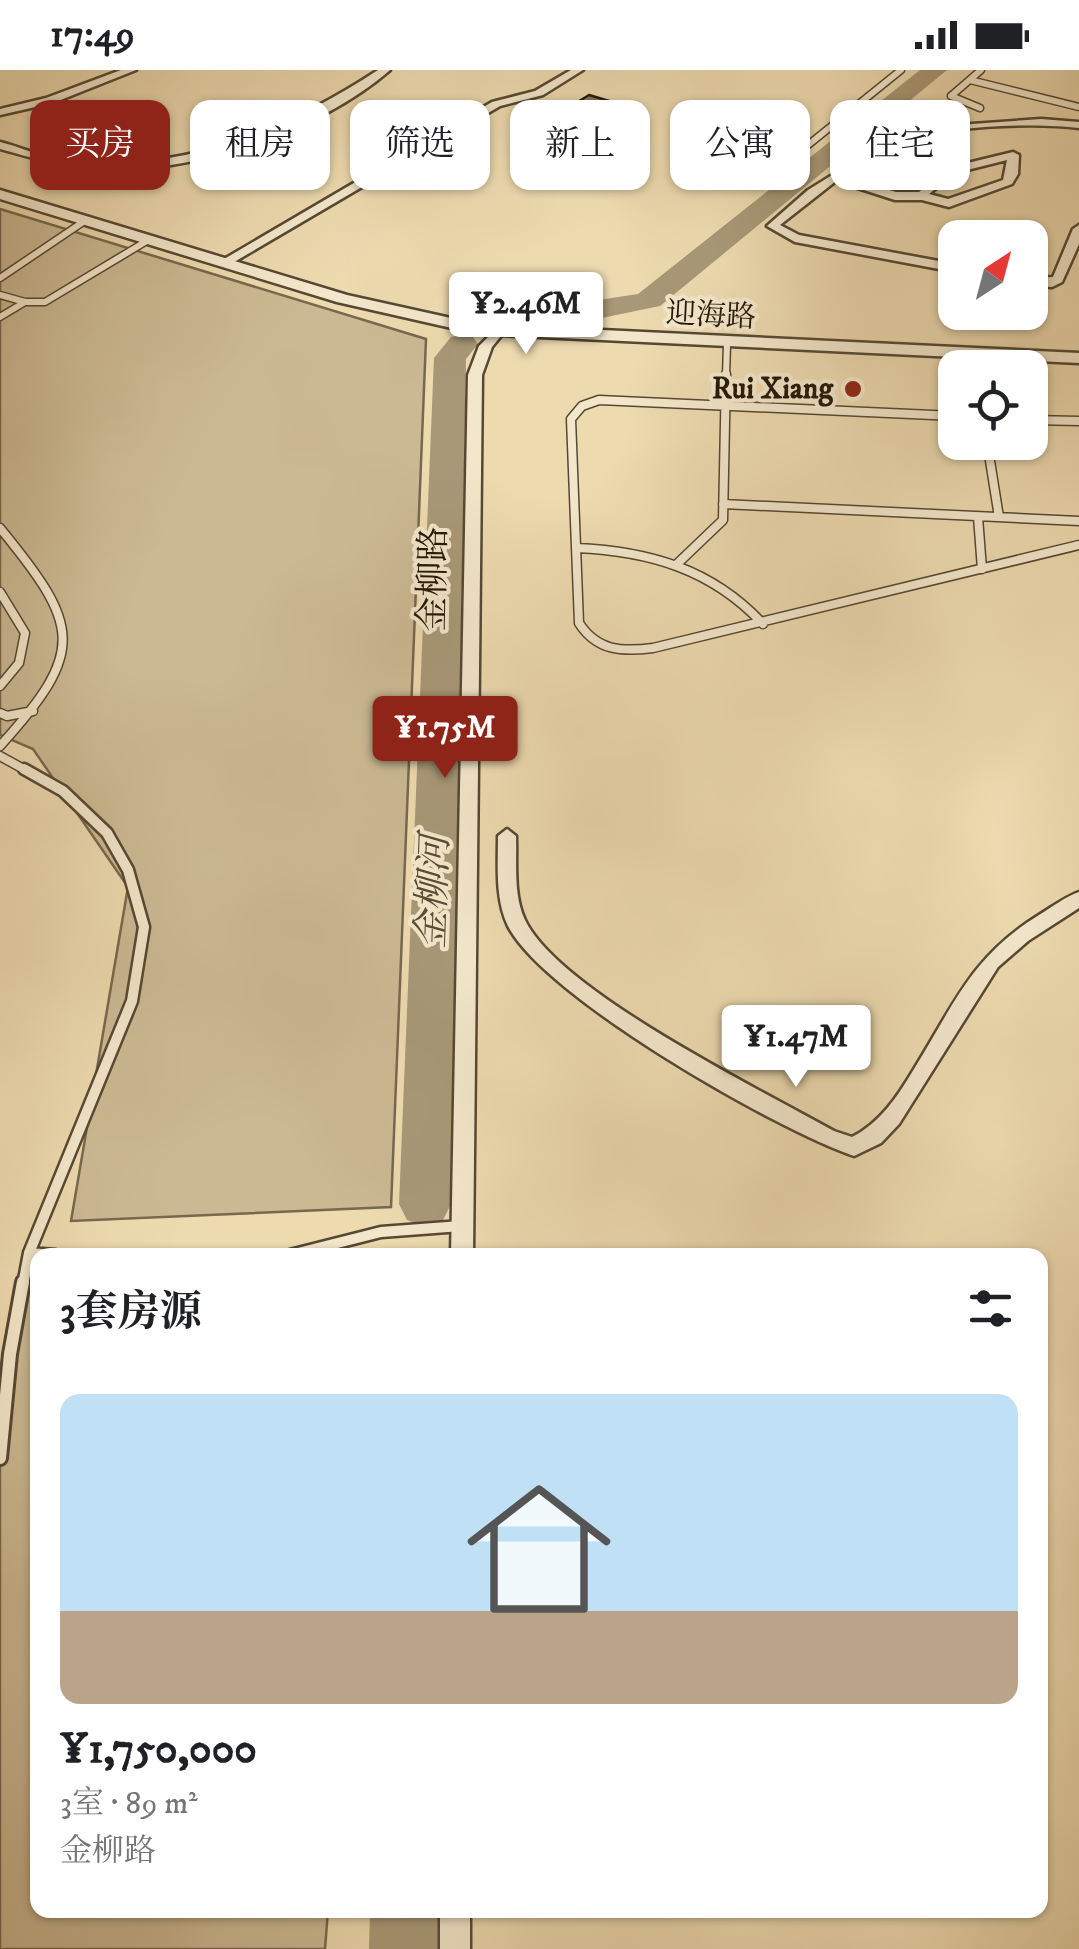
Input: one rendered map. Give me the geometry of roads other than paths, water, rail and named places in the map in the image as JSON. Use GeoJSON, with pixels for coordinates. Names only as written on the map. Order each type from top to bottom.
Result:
{"type":"FeatureCollection","features":[{"type":"Feature","properties":{"kind":"street"},"geometry":{"type":"LineString","coordinates":[[0,112],[49,102],[131,70]]}},
{"type":"Feature","properties":{"kind":"street"},"geometry":{"type":"LineString","coordinates":[[0,146],[42,160],[108,167],[186,158],[286,128],[322,111],[384,70]]}},
{"type":"Feature","properties":{"kind":"street"},"geometry":{"type":"LineString","coordinates":[[225,262],[496,104],[540,93],[578,70]]}},
{"type":"Feature","properties":{"kind":"street"},"geometry":{"type":"LineString","coordinates":[[970,128],[1009,121],[1079,125]]}},
{"type":"Feature","properties":{"kind":"street"},"geometry":{"type":"LineString","coordinates":[[876,190],[895,196],[957,202],[991,185],[1008,182],[1013,154],[948,171],[932,180],[922,196]]}},
{"type":"Feature","properties":{"kind":"street"},"geometry":{"type":"LineString","coordinates":[[830,184],[773,226],[795,238],[938,265]]}},
{"type":"Feature","properties":{"kind":"street","name":"迎海路"},"geometry":{"type":"LineString","coordinates":[[0,194],[378,308],[498,331],[938,359]]}},
{"type":"Feature","properties":{"kind":"street"},"geometry":{"type":"LineString","coordinates":[[1048,284],[1058,279],[1079,229]]}},
{"type":"Feature","properties":{"kind":"street","name":"金柳路"},"geometry":{"type":"LineString","coordinates":[[462,1248],[474,376],[486,346],[498,331]]}},
{"type":"Feature","properties":{"kind":"street","name":"迎海路"},"geometry":{"type":"LineString","coordinates":[[1048,359],[1079,358]]}},
{"type":"Feature","properties":{"kind":"street"},"geometry":{"type":"LineString","coordinates":[[507,836],[509,904],[519,928],[538,953],[612,1010],[827,1138],[854,1147],[876,1136],[897,1111],[990,962],[1079,899]]}},
{"type":"Feature","properties":{"kind":"street"},"geometry":{"type":"LineString","coordinates":[[455,1918],[455,1949]]}},
{"type":"Feature","properties":{"kind":"lane"},"geometry":{"type":"LineString","coordinates":[[810,143],[901,70]]}},
{"type":"Feature","properties":{"kind":"lane"},"geometry":{"type":"LineString","coordinates":[[980,108],[951,96],[981,70]]}},
{"type":"Feature","properties":{"kind":"lane"},"geometry":{"type":"LineString","coordinates":[[970,80],[1079,107]]}},
{"type":"Feature","properties":{"kind":"lane"},"geometry":{"type":"LineString","coordinates":[[0,278],[86,220]]}},
{"type":"Feature","properties":{"kind":"lane"},"geometry":{"type":"LineString","coordinates":[[0,295],[25,302],[46,302],[62,296],[150,240]]}},
{"type":"Feature","properties":{"kind":"lane"},"geometry":{"type":"LineString","coordinates":[[0,316],[25,302]]}},
{"type":"Feature","properties":{"kind":"lane"},"geometry":{"type":"LineString","coordinates":[[677,564],[723,520],[727,344]]}},
{"type":"Feature","properties":{"kind":"lane"},"geometry":{"type":"LineString","coordinates":[[938,415],[599,400],[576,411],[571,419],[580,623],[590,640],[607,648],[651,648],[1079,545]]}},
{"type":"Feature","properties":{"kind":"lane"},"geometry":{"type":"LineString","coordinates":[[1048,421],[1079,422]]}},
{"type":"Feature","properties":{"kind":"lane"},"geometry":{"type":"LineString","coordinates":[[990,460],[999,518]]}},
{"type":"Feature","properties":{"kind":"lane"},"geometry":{"type":"LineString","coordinates":[[723,504],[1079,522]]}},
{"type":"Feature","properties":{"kind":"lane"},"geometry":{"type":"LineString","coordinates":[[978,516],[982,569]]}},
{"type":"Feature","properties":{"kind":"lane"},"geometry":{"type":"LineString","coordinates":[[0,528],[45,581],[68,639],[62,670],[34,711],[0,746]]}},
{"type":"Feature","properties":{"kind":"lane"},"geometry":{"type":"LineString","coordinates":[[576,548],[628,552],[677,564],[727,589],[762,624]]}},
{"type":"Feature","properties":{"kind":"lane"},"geometry":{"type":"LineString","coordinates":[[0,592],[26,633],[19,663],[0,686]]}},
{"type":"Feature","properties":{"kind":"lane"},"geometry":{"type":"LineString","coordinates":[[0,713],[7,716],[34,711]]}},
{"type":"Feature","properties":{"kind":"lane"},"geometry":{"type":"LineString","coordinates":[[0,756],[63,791],[106,833],[128,870],[144,927],[132,1000],[31,1248]]}},
{"type":"Feature","properties":{"kind":"lane"},"geometry":{"type":"LineString","coordinates":[[318,1248],[381,1232],[462,1226]]}},
{"type":"Feature","properties":{"kind":"lane"},"geometry":{"type":"LineString","coordinates":[[0,1458],[10,1354],[29,1253]]}},
{"type":"Feature","properties":{"kind":"waterway","name":"金柳河"},"geometry":{"type":"LineString","coordinates":[[491,308],[494,304],[612,309],[649,300],[935,70]]}},
{"type":"Feature","properties":{"kind":"waterway","name":"金柳河"},"geometry":{"type":"LineString","coordinates":[[425,1204],[450,358],[462,344]]}},
{"type":"Feature","properties":{"kind":"waterway","name":"金柳河"},"geometry":{"type":"LineString","coordinates":[[404,1949],[405,1918]]}},
{"type":"Feature","properties":{"kind":"place","name":"Rui Xiang"},"geometry":{"type":"Point","coordinates":[853,389]}}]}
